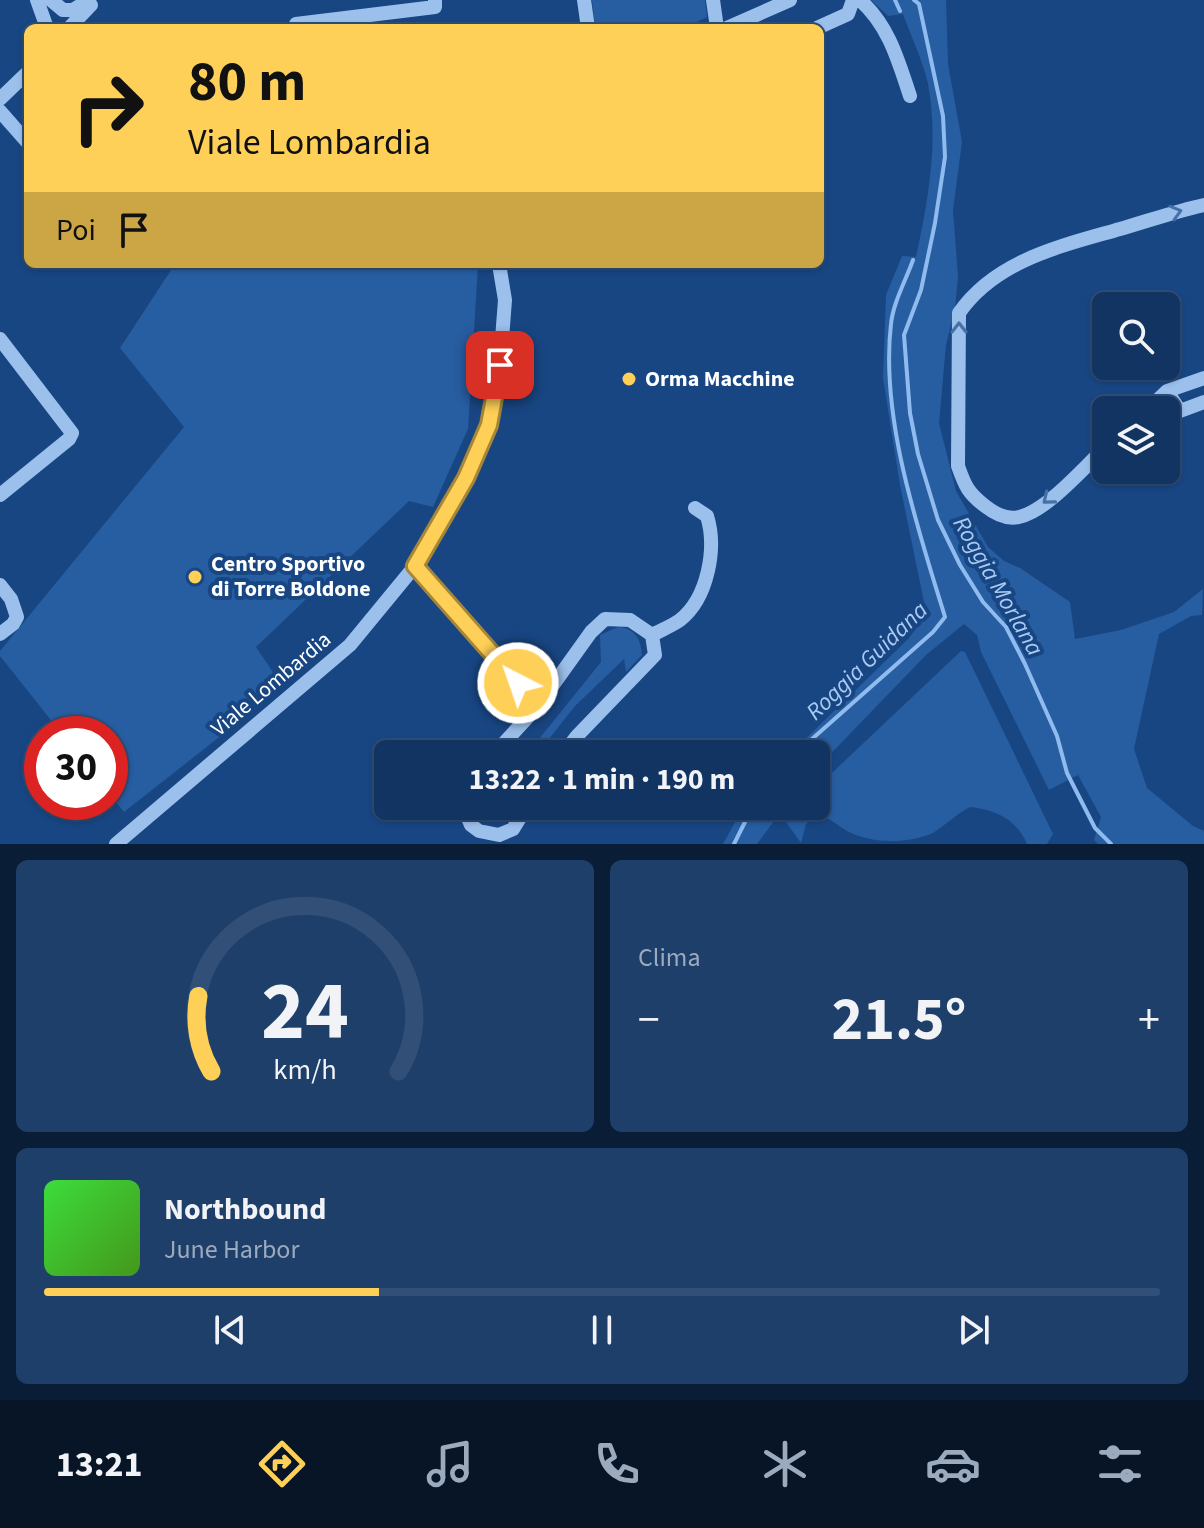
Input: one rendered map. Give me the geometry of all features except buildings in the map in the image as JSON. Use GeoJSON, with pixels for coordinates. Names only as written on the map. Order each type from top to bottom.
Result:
{"type":"FeatureCollection","features":[{"type":"Feature","properties":{"kind":"street"},"geometry":{"type":"LineString","coordinates":[[37,0],[46,24]]}},
{"type":"Feature","properties":{"kind":"street"},"geometry":{"type":"LineString","coordinates":[[51,0],[63,10],[73,10],[92,0]]}},
{"type":"Feature","properties":{"kind":"street"},"geometry":{"type":"LineString","coordinates":[[72,24],[92,0]]}},
{"type":"Feature","properties":{"kind":"street"},"geometry":{"type":"LineString","coordinates":[[296,24],[435,7],[435,0]]}},
{"type":"Feature","properties":{"kind":"street"},"geometry":{"type":"LineString","coordinates":[[584,0],[587,24]]}},
{"type":"Feature","properties":{"kind":"street"},"geometry":{"type":"LineString","coordinates":[[713,0],[716,24]]}},
{"type":"Feature","properties":{"kind":"street"},"geometry":{"type":"LineString","coordinates":[[736,24],[790,0]]}},
{"type":"Feature","properties":{"kind":"street"},"geometry":{"type":"LineString","coordinates":[[824,25],[848,14],[853,0]]}},
{"type":"Feature","properties":{"kind":"street"},"geometry":{"type":"LineString","coordinates":[[860,0],[880,22],[895,49],[910,96]]}},
{"type":"Feature","properties":{"kind":"street"},"geometry":{"type":"LineString","coordinates":[[0,99],[24,76]]}},
{"type":"Feature","properties":{"kind":"street"},"geometry":{"type":"LineString","coordinates":[[0,111],[24,138]]}},
{"type":"Feature","properties":{"kind":"street"},"geometry":{"type":"LineString","coordinates":[[1092,460],[1043,504],[1017,518],[997,515],[966,490],[958,466],[959,313],[972,295],[1021,260],[1204,205]]}},
{"type":"Feature","properties":{"kind":"street","name":"Viale Lombardia"},"geometry":{"type":"LineString","coordinates":[[116,844],[350,645],[415,566],[466,478],[489,425],[500,365],[505,300],[500,268]]}},
{"type":"Feature","properties":{"kind":"street"},"geometry":{"type":"LineString","coordinates":[[0,339],[70,426],[72,433],[69,439],[0,495]]}},
{"type":"Feature","properties":{"kind":"street"},"geometry":{"type":"LineString","coordinates":[[1162,396],[1167,391],[1204,378]]}},
{"type":"Feature","properties":{"kind":"street"},"geometry":{"type":"LineString","coordinates":[[1167,391],[1180,411],[1204,402]]}},
{"type":"Feature","properties":{"kind":"street"},"geometry":{"type":"LineString","coordinates":[[652,635],[682,619],[703,590],[712,532],[707,516],[695,508]]}},
{"type":"Feature","properties":{"kind":"street"},"geometry":{"type":"LineString","coordinates":[[415,566],[538,706]]}},
{"type":"Feature","properties":{"kind":"street"},"geometry":{"type":"LineString","coordinates":[[0,585],[16,609],[17,617],[0,634]]}},
{"type":"Feature","properties":{"kind":"street"},"geometry":{"type":"LineString","coordinates":[[507,740],[538,706],[591,632],[605,619],[630,620],[652,635],[655,655],[574,740]]}},
{"type":"Feature","properties":{"kind":"street"},"geometry":{"type":"LineString","coordinates":[[469,820],[479,831],[499,840],[518,820]]}},
{"type":"Feature","properties":{"kind":"shaded area"},"geometry":{"type":"Polygon","coordinates":[[[592,0],[705,0],[707,17],[692,24],[595,24],[592,0]]]}},
{"type":"Feature","properties":{"kind":"shaded area"},"geometry":{"type":"Polygon","coordinates":[[[871,0],[946,0],[948,64],[962,142],[953,210],[958,277],[955,308],[946,345],[939,423],[956,491],[988,547],[1004,561],[1020,568],[1070,602],[1075,639],[1121,630],[1174,612],[1203,589],[1202,615],[1191,616],[1159,634],[1134,749],[1147,788],[1193,826],[1204,831],[1204,844],[1098,844],[1094,840],[1101,817],[1078,775],[1049,790],[981,652],[977,635],[964,624],[926,655],[830,754],[830,740],[804,740],[908,639],[924,618],[925,607],[900,485],[883,378],[886,295],[902,256],[916,257],[924,214],[931,171],[931,106],[926,75],[903,14],[888,16],[871,0]]]}},
{"type":"Feature","properties":{"kind":"shaded area","name":"Centro Sportivo di Torre Boldone"},"geometry":{"type":"Polygon","coordinates":[[[172,268],[478,268],[468,429],[433,507],[409,501],[256,647],[283,687],[128,809],[128,716],[48,716],[0,656],[0,651],[184,427],[120,348],[172,268]]]}},
{"type":"Feature","properties":{"kind":"shaded area"},"geometry":{"type":"Polygon","coordinates":[[[618,627],[629,630],[636,635],[642,655],[626,672],[624,659],[575,706],[548,740],[538,740],[601,662],[600,635],[618,627]]]}},
{"type":"Feature","properties":{"kind":"shaded area"},"geometry":{"type":"Polygon","coordinates":[[[961,651],[965,652],[1053,834],[1047,844],[1027,844],[1017,828],[1004,817],[970,807],[923,837],[901,841],[867,838],[830,820],[830,775],[961,651]]]}},
{"type":"Feature","properties":{"kind":"shaded area"},"geometry":{"type":"Polygon","coordinates":[[[736,820],[775,820],[757,844],[723,844],[736,820]]]}},
{"type":"Feature","properties":{"kind":"shaded area"},"geometry":{"type":"Polygon","coordinates":[[[810,820],[801,843],[786,822],[810,820]]]}},
{"type":"Feature","properties":{"kind":"waterway","name":"Roggia Guidana"},"geometry":{"type":"LineString","coordinates":[[895,0],[900,11]]}},
{"type":"Feature","properties":{"kind":"waterway","name":"Roggia Morlana"},"geometry":{"type":"LineString","coordinates":[[914,0],[919,4],[943,116],[945,157],[921,290],[904,335],[910,413],[918,454],[938,520],[960,565],[983,602],[1006,627],[1057,736],[1067,773],[1095,828],[1111,844]]}},
{"type":"Feature","properties":{"kind":"waterway","name":"Roggia Guidana"},"geometry":{"type":"LineString","coordinates":[[811,740],[933,632],[945,617],[913,510],[891,397],[889,360],[892,316],[913,260]]}},
{"type":"Feature","properties":{"kind":"waterway","name":"Roggia Guidana"},"geometry":{"type":"LineString","coordinates":[[734,844],[746,820]]}},
{"type":"Feature","properties":{"kind":"place","name":"Orma Macchine"},"geometry":{"type":"Point","coordinates":[629,379]}},
{"type":"Feature","properties":{"kind":"place","name":"Centro Sportivo di Torre Boldone"},"geometry":{"type":"Point","coordinates":[195,577]}},
{"type":"Feature","properties":{"kind":"route"},"geometry":{"type":"LineString","coordinates":[[500,365],[489,425],[466,478],[415,566],[518,683]]}}]}
